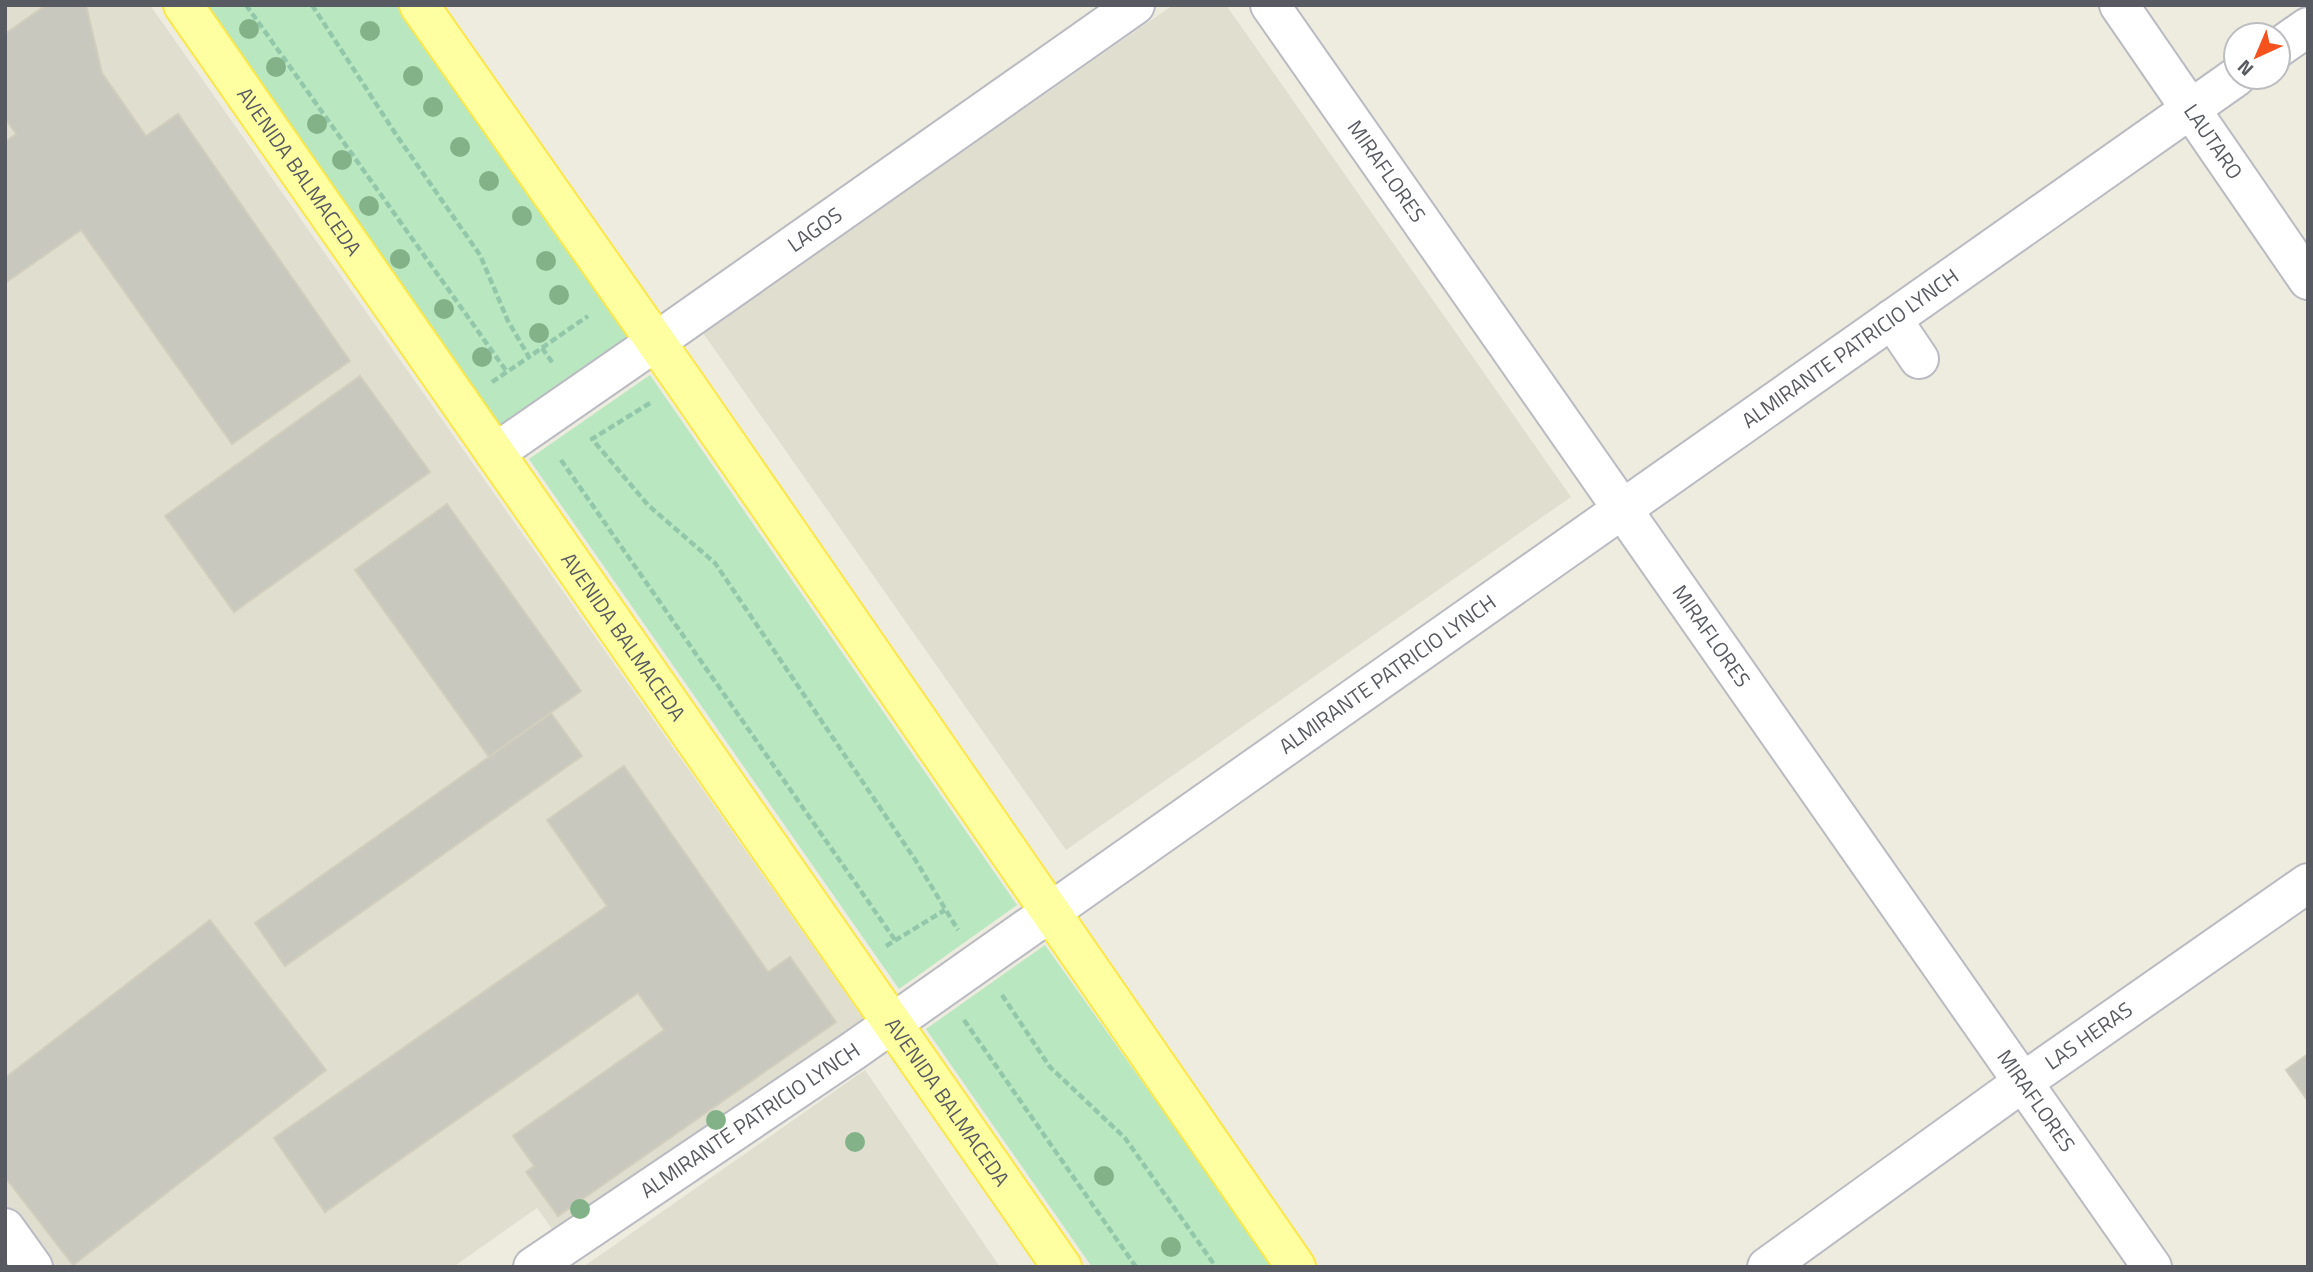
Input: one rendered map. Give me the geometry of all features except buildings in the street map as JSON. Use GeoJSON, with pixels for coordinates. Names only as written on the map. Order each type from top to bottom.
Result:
{"type":"FeatureCollection","features":[{"type":"Feature","properties":{"kind":"main road","name":"AVENIDA BALMACEDA"},"geometry":{"type":"LineString","coordinates":[[183,5],[1062,1267]]}},
{"type":"Feature","properties":{"kind":"main road"},"geometry":{"type":"LineString","coordinates":[[419,5],[684,382],[1296,1267]]}},
{"type":"Feature","properties":{"kind":"street","name":"LAGOS"},"geometry":{"type":"LineString","coordinates":[[495,453],[1135,5]]}},
{"type":"Feature","properties":{"kind":"street","name":"MIRAFLORES"},"geometry":{"type":"LineString","coordinates":[[1270,5],[2152,1267]]}},
{"type":"Feature","properties":{"kind":"street","name":"LAUTARO"},"geometry":{"type":"LineString","coordinates":[[2119,5],[2308,279]]}},
{"type":"Feature","properties":{"kind":"street"},"geometry":{"type":"LineString","coordinates":[[2292,38],[2308,27]]}},
{"type":"Feature","properties":{"kind":"street","name":"ALMIRANTE PATRICIO LYNCH"},"geometry":{"type":"LineString","coordinates":[[533,1267],[892,1023],[2222,87]]}},
{"type":"Feature","properties":{"kind":"street"},"geometry":{"type":"LineString","coordinates":[[1892,319],[1919,359]]}},
{"type":"Feature","properties":{"kind":"street","name":"LAS HERAS"},"geometry":{"type":"LineString","coordinates":[[1767,1267],[2023,1082],[2308,883]]}},
{"type":"Feature","properties":{"kind":"street"},"geometry":{"type":"LineString","coordinates":[[5,1228],[33,1267]]}},
{"type":"Feature","properties":{"kind":"path"},"geometry":{"type":"LineString","coordinates":[[247,5],[507,372],[622,293]]}},
{"type":"Feature","properties":{"kind":"path"},"geometry":{"type":"LineString","coordinates":[[312,5],[397,136],[480,255],[508,321],[529,357]]}},
{"type":"Feature","properties":{"kind":"path"},"geometry":{"type":"LineString","coordinates":[[684,382],[592,439],[648,505],[715,562],[916,861],[945,910],[854,968]]}},
{"type":"Feature","properties":{"kind":"path"},"geometry":{"type":"LineString","coordinates":[[561,460],[895,940]]}},
{"type":"Feature","properties":{"kind":"path"},"geometry":{"type":"LineString","coordinates":[[1000,993],[1050,1067],[1125,1138],[1216,1267]]}},
{"type":"Feature","properties":{"kind":"path"},"geometry":{"type":"LineString","coordinates":[[963,1019],[1136,1267]]}},
{"type":"Feature","properties":{"kind":"shaded area"},"geometry":{"type":"Polygon","coordinates":[[[9,5],[150,5],[867,1023],[557,1236],[537,1208],[453,1267],[5,1267],[5,8],[9,5]]]}},
{"type":"Feature","properties":{"kind":"shaded area"},"geometry":{"type":"Polygon","coordinates":[[[1173,5],[1226,5],[1571,497],[1066,850],[703,333],[1173,5]]]}},
{"type":"Feature","properties":{"kind":"shaded area"},"geometry":{"type":"Polygon","coordinates":[[[865,1070],[1000,1267],[583,1267],[865,1070]]]}},
{"type":"Feature","properties":{"kind":"green space"},"geometry":{"type":"Polygon","coordinates":[[[205,5],[397,5],[631,337],[500,428],[205,5]]]}},
{"type":"Feature","properties":{"kind":"green space"},"geometry":{"type":"Polygon","coordinates":[[[650,375],[1017,905],[899,989],[529,459],[650,375]]]}},
{"type":"Feature","properties":{"kind":"green space"},"geometry":{"type":"Polygon","coordinates":[[[1045,945],[1274,1267],[1092,1267],[926,1029],[1045,945]]]}}]}
